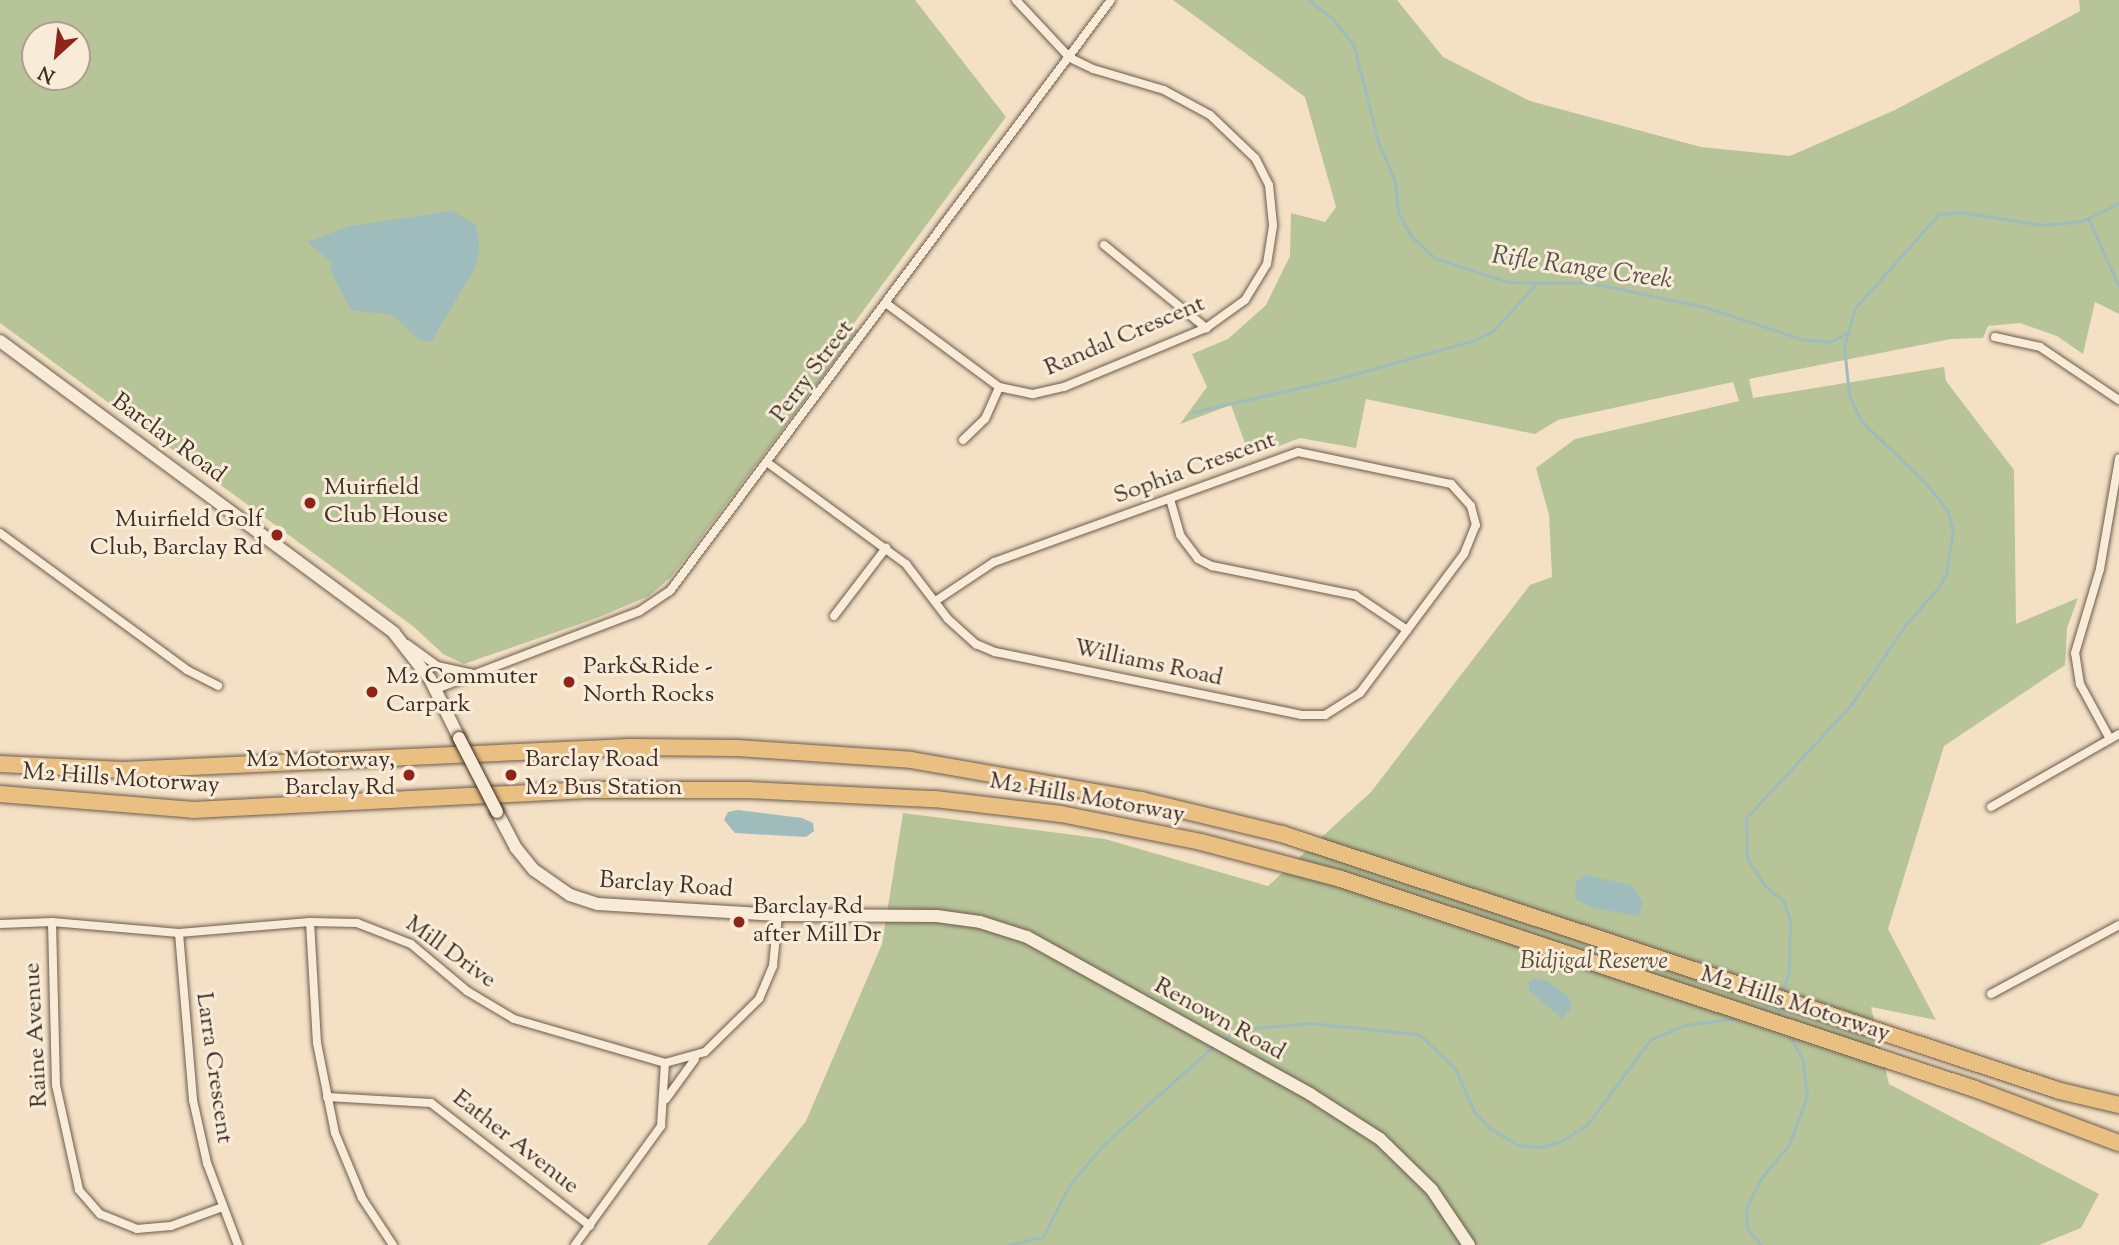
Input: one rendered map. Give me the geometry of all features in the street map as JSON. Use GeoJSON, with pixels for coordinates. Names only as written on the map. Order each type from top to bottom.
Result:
{"type":"FeatureCollection","features":[{"type":"Feature","properties":{"kind":"highway","name":"M2 Hills Motorway"},"geometry":{"type":"LineString","coordinates":[[0,764],[123,770],[631,747],[737,748],[911,760],[1141,800],[1282,834],[2012,1075],[2119,1105]]}},
{"type":"Feature","properties":{"kind":"highway","name":"M2 Hills Motorway"},"geometry":{"type":"LineString","coordinates":[[0,794],[193,810],[592,790],[798,792],[991,804],[1102,821],[1263,857],[1870,1054],[2119,1143]]}},
{"type":"Feature","properties":{"kind":"highway"},"geometry":{"type":"LineString","coordinates":[[2012,1075],[2119,1097]]}},
{"type":"Feature","properties":{"kind":"highway"},"geometry":{"type":"LineString","coordinates":[[2081,1129],[2119,1148]]}},
{"type":"Feature","properties":{"kind":"main road","name":"Barclay Road"},"geometry":{"type":"LineString","coordinates":[[0,341],[394,633],[436,689],[497,812],[527,863],[555,886],[583,900],[612,907],[778,915],[900,917]]}},
{"type":"Feature","properties":{"kind":"main road","name":"Renown Road"},"geometry":{"type":"LineString","coordinates":[[900,917],[937,916],[980,922],[1027,937],[1310,1094],[1380,1139],[1432,1190],[1469,1245]]}},
{"type":"Feature","properties":{"kind":"street"},"geometry":{"type":"LineString","coordinates":[[1016,0],[1070,58]]}},
{"type":"Feature","properties":{"kind":"street","name":"Perry Street"},"geometry":{"type":"LineString","coordinates":[[436,689],[640,611],[661,599],[768,463],[1111,0]]}},
{"type":"Feature","properties":{"kind":"street","name":"Randal Crescent"},"geometry":{"type":"LineString","coordinates":[[887,304],[999,387],[1033,394],[1064,387],[1206,328],[1245,300],[1267,264],[1273,225],[1269,185],[1255,159],[1210,115],[1164,90],[1093,69],[1070,58]]}},
{"type":"Feature","properties":{"kind":"street"},"geometry":{"type":"LineString","coordinates":[[1104,245],[1206,328]]}},
{"type":"Feature","properties":{"kind":"street"},"geometry":{"type":"LineString","coordinates":[[1994,337],[2040,347],[2119,400]]}},
{"type":"Feature","properties":{"kind":"street"},"geometry":{"type":"LineString","coordinates":[[963,440],[985,419],[999,387]]}},
{"type":"Feature","properties":{"kind":"street","name":"Sophia Crescent"},"geometry":{"type":"LineString","coordinates":[[937,600],[994,562],[1170,499],[1261,462],[1298,452],[1435,479],[1461,492],[1471,506]]}},
{"type":"Feature","properties":{"kind":"street"},"geometry":{"type":"LineString","coordinates":[[2110,739],[2080,684],[2075,653],[2100,569],[2119,459]]}},
{"type":"Feature","properties":{"kind":"street","name":"Williams Road"},"geometry":{"type":"LineString","coordinates":[[768,463],[886,548],[923,581],[959,631],[995,652],[1301,715],[1325,715],[1344,707],[1360,693],[1472,541],[1476,525],[1471,506]]}},
{"type":"Feature","properties":{"kind":"street"},"geometry":{"type":"LineString","coordinates":[[1170,499],[1180,535],[1198,559],[1212,566],[1355,595],[1407,630]]}},
{"type":"Feature","properties":{"kind":"street"},"geometry":{"type":"LineString","coordinates":[[0,533],[187,670],[218,686]]}},
{"type":"Feature","properties":{"kind":"street"},"geometry":{"type":"LineString","coordinates":[[834,617],[886,548]]}},
{"type":"Feature","properties":{"kind":"street"},"geometry":{"type":"LineString","coordinates":[[394,633],[437,666],[472,673]]}},
{"type":"Feature","properties":{"kind":"street"},"geometry":{"type":"LineString","coordinates":[[1991,807],[2119,734]]}},
{"type":"Feature","properties":{"kind":"street","name":"Mill Drive"},"geometry":{"type":"LineString","coordinates":[[0,924],[52,922],[179,933],[310,922],[357,923],[383,929],[411,944],[467,991],[514,1019],[665,1063],[697,1057],[732,1030],[764,990],[773,966],[778,915]]}},
{"type":"Feature","properties":{"kind":"street","name":"Raine Avenue"},"geometry":{"type":"LineString","coordinates":[[52,922],[55,1085],[79,1190],[100,1214],[137,1229],[171,1226],[223,1207]]}},
{"type":"Feature","properties":{"kind":"street"},"geometry":{"type":"LineString","coordinates":[[310,922],[317,1044],[335,1133],[362,1198],[393,1245]]}},
{"type":"Feature","properties":{"kind":"street"},"geometry":{"type":"LineString","coordinates":[[1991,994],[2119,925]]}},
{"type":"Feature","properties":{"kind":"street","name":"Larra Crescent"},"geometry":{"type":"LineString","coordinates":[[179,933],[193,1100],[223,1207],[238,1245]]}},
{"type":"Feature","properties":{"kind":"street"},"geometry":{"type":"LineString","coordinates":[[664,1103],[680,1075],[697,1057]]}},
{"type":"Feature","properties":{"kind":"street"},"geometry":{"type":"LineString","coordinates":[[575,1245],[656,1134],[664,1103],[665,1063]]}},
{"type":"Feature","properties":{"kind":"street","name":"Eather Avenue"},"geometry":{"type":"LineString","coordinates":[[327,1097],[432,1103],[590,1226]]}},
{"type":"Feature","properties":{"kind":"green space"},"geometry":{"type":"Polygon","coordinates":[[[0,0],[915,0],[1006,117],[852,326],[858,330],[671,577],[649,596],[597,618],[464,664],[443,654],[414,627],[0,323],[0,0]]]}},
{"type":"Feature","properties":{"kind":"green space","name":"Bidjigal Reserve"},"geometry":{"type":"Polygon","coordinates":[[[1173,0],[1397,0],[1443,57],[1530,101],[1701,147],[1790,156],[1895,110],[2080,11],[2079,0],[2119,0],[2119,314],[2095,302],[2083,354],[2057,336],[2020,323],[1988,326],[1983,338],[1951,339],[1749,379],[1753,398],[1944,367],[1946,381],[2014,470],[2016,624],[2078,598],[2067,628],[2065,665],[1944,746],[1888,929],[1936,1020],[1871,1007],[1889,1084],[2099,1194],[2081,1228],[2039,1245],[707,1245],[806,1121],[882,944],[903,813],[1105,839],[1268,886],[1371,792],[1530,585],[1552,577],[1549,515],[1536,468],[1575,439],[1739,401],[1733,382],[1558,420],[1535,434],[1366,399],[1356,448],[1300,438],[1250,457],[1231,405],[1180,424],[1207,387],[1192,354],[1228,339],[1266,305],[1290,256],[1291,213],[1325,222],[1336,207],[1305,97],[1173,0]]]}},
{"type":"Feature","properties":{"kind":"water"},"geometry":{"type":"Polygon","coordinates":[[[452,211],[476,225],[480,250],[475,268],[431,342],[418,339],[393,315],[351,310],[330,270],[332,263],[307,242],[350,226],[452,211]]]}},
{"type":"Feature","properties":{"kind":"water"},"geometry":{"type":"Polygon","coordinates":[[[738,810],[802,818],[813,823],[814,831],[806,837],[735,833],[724,820],[728,812],[738,810]]]}},
{"type":"Feature","properties":{"kind":"water"},"geometry":{"type":"Polygon","coordinates":[[[1586,875],[1631,885],[1643,901],[1639,916],[1593,908],[1575,899],[1576,881],[1586,875]]]}},
{"type":"Feature","properties":{"kind":"water"},"geometry":{"type":"Polygon","coordinates":[[[1535,978],[1549,982],[1569,998],[1572,1006],[1563,1019],[1529,991],[1529,982],[1535,978]]]}},
{"type":"Feature","properties":{"kind":"waterway","name":"Rifle Range Creek"},"geometry":{"type":"LineString","coordinates":[[1309,0],[1333,19],[1354,45],[1379,143],[1395,181],[1399,214],[1412,237],[1435,258],[1508,282],[1592,283],[1705,307],[1802,339],[1830,342],[1847,333]]}},
{"type":"Feature","properties":{"kind":"waterway"},"geometry":{"type":"LineString","coordinates":[[1781,992],[1789,973],[1790,921],[1783,901],[1765,886],[1747,858],[1746,818],[1851,705],[1907,623],[1939,587],[1946,574],[1953,531],[1947,510],[1926,484],[1861,421],[1849,395],[1844,347],[1855,308],[1939,214],[1960,212],[2044,225],[2082,221],[2119,203]]}},
{"type":"Feature","properties":{"kind":"waterway"},"geometry":{"type":"LineString","coordinates":[[2089,219],[2119,286]]}},
{"type":"Feature","properties":{"kind":"waterway"},"geometry":{"type":"LineString","coordinates":[[1193,412],[1334,380],[1475,340],[1493,331],[1535,285]]}},
{"type":"Feature","properties":{"kind":"waterway"},"geometry":{"type":"LineString","coordinates":[[1761,1011],[1772,1002]]}},
{"type":"Feature","properties":{"kind":"waterway"},"geometry":{"type":"LineString","coordinates":[[1776,1005],[1781,1018]]}},
{"type":"Feature","properties":{"kind":"waterway"},"geometry":{"type":"LineString","coordinates":[[1220,1041],[1243,1029],[1310,1023],[1419,1034],[1455,1068],[1475,1112],[1490,1128],[1518,1145],[1540,1147],[1562,1141],[1588,1124],[1650,1040],[1686,1025],[1738,1018]]}},
{"type":"Feature","properties":{"kind":"waterway"},"geometry":{"type":"LineString","coordinates":[[1761,1245],[1747,1229],[1746,1208],[1760,1180],[1789,1145],[1807,1096],[1802,1058],[1788,1034]]}},
{"type":"Feature","properties":{"kind":"waterway"},"geometry":{"type":"LineString","coordinates":[[1008,1245],[1043,1237],[1069,1186],[1103,1145],[1215,1045]]}},
{"type":"Feature","properties":{"kind":"place","name":"Muirfield Club House"},"geometry":{"type":"Point","coordinates":[310,503]}},
{"type":"Feature","properties":{"kind":"place","name":"Muirfield Golf Club, Barclay Rd"},"geometry":{"type":"Point","coordinates":[277,535]}},
{"type":"Feature","properties":{"kind":"place","name":"Park&Ride - North Rocks"},"geometry":{"type":"Point","coordinates":[569,682]}},
{"type":"Feature","properties":{"kind":"place","name":"M2 Commuter Carpark"},"geometry":{"type":"Point","coordinates":[372,692]}},
{"type":"Feature","properties":{"kind":"place","name":"M2 Motorway, Barclay Rd"},"geometry":{"type":"Point","coordinates":[409,775]}},
{"type":"Feature","properties":{"kind":"place","name":"Barclay Road M2 Bus Station"},"geometry":{"type":"Point","coordinates":[511,775]}},
{"type":"Feature","properties":{"kind":"place","name":"Barclay Rd after Mill Dr"},"geometry":{"type":"Point","coordinates":[739,922]}}]}
